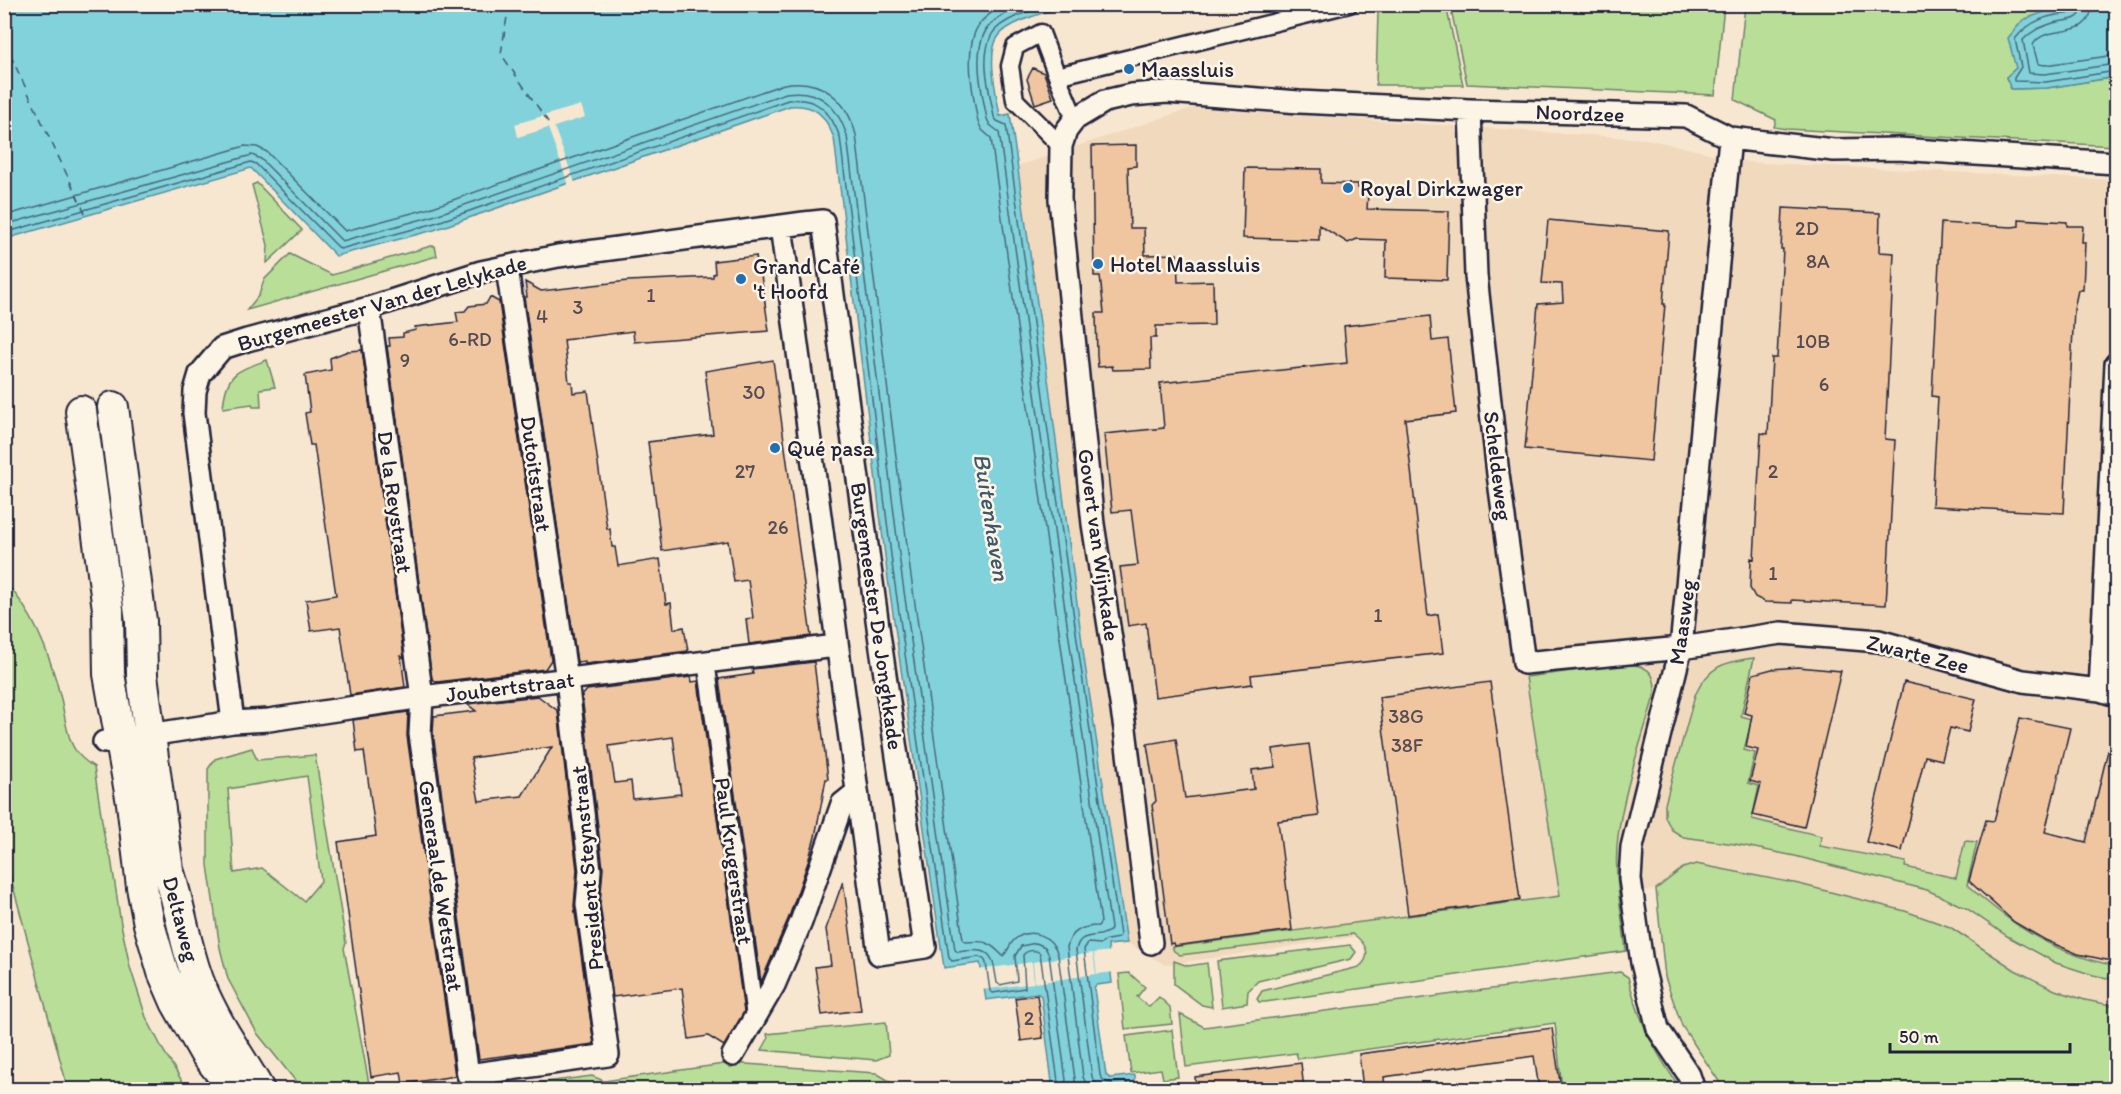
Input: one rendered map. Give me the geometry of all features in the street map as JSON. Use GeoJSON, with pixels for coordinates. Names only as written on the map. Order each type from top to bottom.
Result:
{"type":"FeatureCollection","features":[{"type":"Feature","properties":{"kind":"main road","name":"Deltaweg"},"geometry":{"type":"LineString","coordinates":[[113,407],[141,621],[141,659],[168,870],[178,898],[188,950],[209,1007],[259,1089]]}},
{"type":"Feature","properties":{"kind":"main road","name":"Deltaweg"},"geometry":{"type":"LineString","coordinates":[[81,411],[108,609],[111,740],[132,803],[149,924],[163,972],[176,1002],[205,1053],[235,1089]]}},
{"type":"Feature","properties":{"kind":"street"},"geometry":{"type":"LineString","coordinates":[[1056,76],[1349,4]]}},
{"type":"Feature","properties":{"kind":"street"},"geometry":{"type":"LineString","coordinates":[[1041,33],[1056,76],[1075,119],[1066,131],[1061,146],[1015,100],[1010,66],[1015,47],[1041,33]]}},
{"type":"Feature","properties":{"kind":"street","name":"Noordzee"},"geometry":{"type":"LineString","coordinates":[[1075,119],[1105,101],[1131,95],[1167,92],[1299,102],[1470,110],[1686,116],[1730,138],[1834,150],[1898,149],[2116,163]]}},
{"type":"Feature","properties":{"kind":"street","name":"Scheldeweg"},"geometry":{"type":"LineString","coordinates":[[1470,110],[1476,276],[1498,474],[1524,663],[1681,648]]}},
{"type":"Feature","properties":{"kind":"street","name":"Maasweg"},"geometry":{"type":"LineString","coordinates":[[1694,1089],[1689,1075],[1658,1029],[1642,963],[1630,879],[1632,847],[1681,648],[1730,138]]}},
{"type":"Feature","properties":{"kind":"street","name":"Govert van Wijnkade"},"geometry":{"type":"LineString","coordinates":[[1061,146],[1060,198],[1093,524],[1125,729],[1150,943]]}},
{"type":"Feature","properties":{"kind":"street","name":"Burgemeester De Jonghkade"},"geometry":{"type":"LineString","coordinates":[[823,221],[879,634],[925,947],[879,954],[781,226],[823,221]]}},
{"type":"Feature","properties":{"kind":"street","name":"Burgemeester Van der Lelykade"},"geometry":{"type":"LineString","coordinates":[[233,722],[194,412],[195,391],[200,374],[222,348],[369,308],[481,272],[558,256],[781,226]]}},
{"type":"Feature","properties":{"kind":"street","name":"Dutoitstraat"},"geometry":{"type":"LineString","coordinates":[[507,268],[567,680]]}},
{"type":"Feature","properties":{"kind":"street","name":"De la Reystraat"},"geometry":{"type":"LineString","coordinates":[[369,308],[422,697]]}},
{"type":"Feature","properties":{"kind":"street"},"geometry":{"type":"LineString","coordinates":[[2108,692],[2116,364]]}},
{"type":"Feature","properties":{"kind":"street","name":"Zwarte Zee"},"geometry":{"type":"LineString","coordinates":[[1681,648],[1781,633],[1879,641],[2023,681],[2108,692]]}},
{"type":"Feature","properties":{"kind":"street","name":"Joubertstraat"},"geometry":{"type":"LineString","coordinates":[[150,734],[233,722],[269,720],[422,697],[836,646]]}},
{"type":"Feature","properties":{"kind":"street","name":"Paul Krugerstraat"},"geometry":{"type":"LineString","coordinates":[[706,661],[755,1017]]}},
{"type":"Feature","properties":{"kind":"street","name":"President Steynstraat"},"geometry":{"type":"LineString","coordinates":[[468,1075],[608,1055],[587,904],[590,870],[567,680]]}},
{"type":"Feature","properties":{"kind":"street","name":"Generaal de Wetstraat"},"geometry":{"type":"LineString","coordinates":[[422,697],[420,734],[468,1075]]}},
{"type":"Feature","properties":{"kind":"street"},"geometry":{"type":"LineString","coordinates":[[111,740],[150,734]]}},
{"type":"Feature","properties":{"kind":"street"},"geometry":{"type":"LineString","coordinates":[[734,1055],[774,985],[801,922],[842,804],[857,792]]}},
{"type":"Feature","properties":{"kind":"shaded area"},"geometry":{"type":"Polygon","coordinates":[[[1192,108],[1647,139],[1748,162],[2116,180],[2116,1026],[1705,880],[1592,902],[1165,965],[1127,943],[1084,658],[1049,386],[1017,166],[1192,108]]]}},
{"type":"Feature","properties":{"kind":"green space"},"geometry":{"type":"Polygon","coordinates":[[[1419,4],[1446,5],[1463,85],[1376,85],[1378,11],[1419,4]]]}},
{"type":"Feature","properties":{"kind":"green space"},"geometry":{"type":"Polygon","coordinates":[[[1450,5],[1724,5],[1715,95],[1467,84],[1450,5]]]}},
{"type":"Feature","properties":{"kind":"green space"},"geometry":{"type":"Polygon","coordinates":[[[1745,5],[2095,5],[2052,9],[2016,68],[2006,78],[2012,89],[2047,88],[2116,77],[2116,146],[1774,127],[1776,120],[1735,100],[1745,5]]]}},
{"type":"Feature","properties":{"kind":"green space"},"geometry":{"type":"Polygon","coordinates":[[[257,183],[302,230],[267,263],[268,245],[252,185],[257,183]]]}},
{"type":"Feature","properties":{"kind":"green space"},"geometry":{"type":"Polygon","coordinates":[[[435,246],[437,256],[247,310],[259,295],[264,280],[290,254],[332,275],[435,246]]]}},
{"type":"Feature","properties":{"kind":"green space"},"geometry":{"type":"Polygon","coordinates":[[[267,360],[275,387],[260,389],[261,407],[253,407],[252,404],[223,408],[230,380],[248,367],[267,360]]]}},
{"type":"Feature","properties":{"kind":"green space"},"geometry":{"type":"Polygon","coordinates":[[[4,581],[25,607],[47,652],[71,743],[80,757],[94,767],[105,841],[111,858],[130,967],[146,1017],[187,1089],[68,1089],[5,857],[4,581]]]}},
{"type":"Feature","properties":{"kind":"green space"},"geometry":{"type":"Polygon","coordinates":[[[1754,658],[1741,716],[1752,719],[1744,750],[1755,753],[1748,783],[1759,786],[1752,819],[1821,836],[1820,846],[1906,862],[1905,867],[1956,878],[1965,841],[1977,842],[1967,885],[2018,926],[2053,946],[2093,961],[2116,966],[2116,980],[2056,963],[2007,936],[1966,908],[1927,890],[1795,856],[1683,837],[1672,830],[1665,817],[1665,804],[1695,695],[1700,685],[1718,667],[1734,661],[1754,658]]]}},
{"type":"Feature","properties":{"kind":"green space"},"geometry":{"type":"Polygon","coordinates":[[[1626,664],[1639,666],[1652,674],[1655,693],[1629,782],[1618,836],[1617,879],[1626,951],[1259,1002],[1257,999],[1262,991],[1359,967],[1367,954],[1364,945],[1353,934],[1180,955],[1174,951],[1172,947],[1560,896],[1526,677],[1626,664]]]}},
{"type":"Feature","properties":{"kind":"green space"},"geometry":{"type":"Polygon","coordinates":[[[252,748],[257,760],[315,755],[346,943],[344,948],[370,1089],[302,1089],[257,1033],[228,979],[220,948],[208,865],[208,769],[215,759],[252,748]],[[307,776],[228,789],[234,873],[262,868],[304,901],[321,881],[307,776]]]}},
{"type":"Feature","properties":{"kind":"green space"},"geometry":{"type":"Polygon","coordinates":[[[1696,864],[1799,884],[1905,911],[1950,927],[2015,970],[2055,990],[2085,1000],[2116,1006],[2116,1089],[1724,1089],[1682,1026],[1665,977],[1656,889],[1683,868],[1696,864]]]}},
{"type":"Feature","properties":{"kind":"green space"},"geometry":{"type":"Polygon","coordinates":[[[1350,945],[1356,952],[1351,959],[1258,981],[1248,991],[1247,1003],[1222,1007],[1217,961],[1350,945]]]}},
{"type":"Feature","properties":{"kind":"green space"},"geometry":{"type":"Polygon","coordinates":[[[1174,961],[1188,966],[1207,963],[1212,1007],[1202,1005],[1174,984],[1174,961]]]}},
{"type":"Feature","properties":{"kind":"green space"},"geometry":{"type":"Polygon","coordinates":[[[1620,972],[1628,977],[1637,1008],[1649,1036],[1681,1089],[1562,1089],[1555,1023],[1298,1059],[1296,1053],[1186,1067],[1180,1014],[1204,1027],[1620,972]]]}},
{"type":"Feature","properties":{"kind":"green space"},"geometry":{"type":"Polygon","coordinates":[[[1129,973],[1145,987],[1137,997],[1149,1007],[1159,997],[1170,1007],[1172,1024],[1125,1029],[1119,974],[1129,973]]]}},
{"type":"Feature","properties":{"kind":"green space"},"geometry":{"type":"Polygon","coordinates":[[[886,1022],[889,1055],[876,1060],[762,1050],[768,1039],[767,1034],[886,1022]]]}},
{"type":"Feature","properties":{"kind":"green space"},"geometry":{"type":"Polygon","coordinates":[[[1172,1030],[1178,1077],[1163,1079],[1161,1069],[1131,1073],[1126,1036],[1172,1030]]]}},
{"type":"Feature","properties":{"kind":"green space"},"geometry":{"type":"Polygon","coordinates":[[[731,1063],[876,1073],[888,1080],[896,1089],[484,1090],[592,1076],[604,1081],[731,1063]]]}},
{"type":"Feature","properties":{"kind":"water"},"geometry":{"type":"Polygon","coordinates":[[[2095,4],[2116,5],[2116,77],[2047,88],[2011,89],[2006,77],[2016,68],[2008,38],[2023,20],[2052,9],[2095,4]]]}},
{"type":"Feature","properties":{"kind":"water","name":"Buitenhaven"},"geometry":{"type":"Polygon","coordinates":[[[5,5],[1071,5],[1021,21],[1003,31],[995,45],[993,65],[1000,116],[1010,114],[1049,386],[1084,658],[1127,943],[1108,945],[1112,983],[1096,985],[1094,988],[1106,1075],[1110,1078],[1135,1075],[1135,1089],[1025,1089],[1049,1087],[1052,1082],[1041,996],[1037,993],[986,1000],[980,963],[944,968],[887,572],[834,138],[823,117],[807,107],[790,106],[434,230],[336,256],[251,168],[5,239],[5,5]]]}},
{"type":"Feature","properties":{"kind":"pier"},"geometry":{"type":"Polygon","coordinates":[[[581,105],[585,117],[554,127],[575,183],[569,186],[548,128],[518,137],[515,124],[581,105]]]}},
{"type":"Feature","properties":{"kind":"pier"},"geometry":{"type":"Polygon","coordinates":[[[1112,951],[1114,972],[1097,974],[1094,953],[1112,951]]]}},
{"type":"Feature","properties":{"kind":"pier"},"geometry":{"type":"Polygon","coordinates":[[[1093,953],[1096,974],[1035,983],[1033,962],[1093,953]]]}},
{"type":"Feature","properties":{"kind":"pier"},"geometry":{"type":"Polygon","coordinates":[[[1032,962],[1034,983],[981,990],[978,970],[1032,962]]]}},
{"type":"Feature","properties":{"kind":"building"},"geometry":{"type":"Polygon","coordinates":[[[1033,68],[1044,73],[1053,98],[1035,104],[1027,79],[1033,68]]]}},
{"type":"Feature","properties":{"kind":"building"},"geometry":{"type":"Polygon","coordinates":[[[1136,145],[1136,166],[1128,167],[1130,228],[1144,228],[1145,255],[1177,254],[1178,282],[1213,281],[1214,325],[1156,326],[1156,338],[1150,338],[1151,369],[1113,370],[1112,366],[1098,367],[1096,313],[1104,313],[1100,276],[1094,276],[1092,146],[1136,145]]]}},
{"type":"Feature","properties":{"kind":"building"},"geometry":{"type":"Polygon","coordinates":[[[1245,168],[1321,169],[1321,183],[1358,184],[1358,188],[1361,188],[1360,194],[1368,195],[1367,209],[1449,211],[1447,280],[1385,278],[1386,240],[1357,239],[1348,243],[1319,225],[1319,240],[1243,238],[1245,168]]]}},
{"type":"Feature","properties":{"kind":"building"},"geometry":{"type":"Polygon","coordinates":[[[1783,208],[1880,213],[1879,252],[1894,253],[1885,439],[1895,440],[1886,605],[1792,600],[1792,603],[1765,602],[1755,597],[1750,588],[1751,558],[1754,559],[1761,433],[1768,434],[1772,358],[1777,358],[1783,208]]]}},
{"type":"Feature","properties":{"kind":"building"},"geometry":{"type":"Polygon","coordinates":[[[2019,219],[2067,222],[2067,226],[2083,226],[2082,242],[2085,242],[2083,290],[2078,290],[2074,309],[2064,513],[1932,506],[1938,397],[1932,396],[1941,223],[2012,227],[2019,226],[2019,219]]]}},
{"type":"Feature","properties":{"kind":"building"},"geometry":{"type":"Polygon","coordinates":[[[1548,220],[1669,231],[1651,461],[1525,449],[1538,304],[1563,302],[1562,284],[1542,283],[1548,220]]]}},
{"type":"Feature","properties":{"kind":"building"},"geometry":{"type":"Polygon","coordinates":[[[756,256],[758,268],[760,268],[769,331],[634,342],[633,331],[564,340],[569,382],[572,382],[573,393],[588,391],[607,529],[610,529],[612,547],[615,547],[618,566],[660,559],[666,604],[671,603],[674,629],[684,627],[688,651],[585,664],[585,661],[577,662],[524,297],[527,297],[525,282],[541,291],[628,281],[713,277],[714,261],[756,256]]]}},
{"type":"Feature","properties":{"kind":"building"},"geometry":{"type":"Polygon","coordinates":[[[490,297],[499,302],[551,660],[545,669],[437,682],[432,679],[387,346],[390,346],[389,338],[403,337],[403,333],[416,330],[415,327],[458,322],[456,312],[465,311],[469,306],[486,304],[490,297]]]}},
{"type":"Feature","properties":{"kind":"building"},"geometry":{"type":"Polygon","coordinates":[[[1430,316],[1432,341],[1448,339],[1456,413],[1405,419],[1428,616],[1438,614],[1443,653],[1251,675],[1252,684],[1155,697],[1146,623],[1128,626],[1120,567],[1138,565],[1131,510],[1112,512],[1104,434],[1164,428],[1160,383],[1347,363],[1344,326],[1430,316]]]}},
{"type":"Feature","properties":{"kind":"building"},"geometry":{"type":"Polygon","coordinates":[[[362,350],[404,658],[401,656],[405,687],[350,695],[340,627],[311,631],[306,600],[336,595],[314,445],[310,445],[305,413],[310,412],[305,375],[331,370],[330,358],[348,351],[362,350]]]}},
{"type":"Feature","properties":{"kind":"building"},"geometry":{"type":"Polygon","coordinates":[[[773,360],[811,636],[749,644],[746,619],[753,618],[748,580],[734,582],[728,541],[662,551],[648,442],[713,434],[705,371],[773,360]]]}},
{"type":"Feature","properties":{"kind":"building"},"geometry":{"type":"Polygon","coordinates":[[[814,662],[828,779],[826,779],[808,862],[789,917],[761,982],[719,679],[753,674],[752,669],[814,662]]]}},
{"type":"Feature","properties":{"kind":"building"},"geometry":{"type":"Polygon","coordinates":[[[1798,667],[1841,671],[1804,827],[1753,815],[1761,784],[1750,781],[1758,750],[1746,747],[1752,715],[1744,713],[1753,674],[1772,669],[1798,667]]]}},
{"type":"Feature","properties":{"kind":"building"},"geometry":{"type":"Polygon","coordinates":[[[691,677],[692,682],[698,681],[744,1012],[724,1046],[708,1036],[689,1039],[682,988],[613,997],[600,904],[603,868],[582,696],[587,690],[691,677]],[[673,737],[609,746],[615,783],[631,781],[633,799],[681,794],[673,737]]]}},
{"type":"Feature","properties":{"kind":"building"},"geometry":{"type":"Polygon","coordinates":[[[1490,682],[1520,900],[1408,915],[1379,697],[1490,682]]]}},
{"type":"Feature","properties":{"kind":"building"},"geometry":{"type":"Polygon","coordinates":[[[1904,682],[1976,699],[1968,732],[1950,728],[1942,760],[1925,756],[1902,851],[1866,842],[1904,682]]]}},
{"type":"Feature","properties":{"kind":"building"},"geometry":{"type":"Polygon","coordinates":[[[538,696],[558,711],[577,870],[574,906],[594,1044],[479,1059],[433,733],[434,716],[476,711],[467,704],[538,696]],[[552,747],[471,758],[479,801],[522,796],[552,747]]]}},
{"type":"Feature","properties":{"kind":"building"},"geometry":{"type":"Polygon","coordinates":[[[408,712],[407,736],[455,1076],[403,1084],[401,1072],[371,1077],[338,842],[376,836],[364,751],[357,752],[353,720],[408,712]]]}},
{"type":"Feature","properties":{"kind":"building"},"geometry":{"type":"Polygon","coordinates":[[[2020,718],[2070,728],[2045,832],[2086,842],[2109,746],[2116,747],[2116,962],[2078,954],[2045,940],[2014,922],[1969,881],[1986,820],[1994,821],[2020,718]]]}},
{"type":"Feature","properties":{"kind":"building"},"geometry":{"type":"Polygon","coordinates":[[[1176,739],[1185,798],[1254,789],[1252,770],[1275,767],[1273,749],[1309,744],[1319,816],[1278,821],[1292,930],[1174,946],[1173,943],[1170,944],[1152,805],[1156,801],[1147,744],[1176,739]]]}},
{"type":"Feature","properties":{"kind":"building"},"geometry":{"type":"Polygon","coordinates":[[[843,881],[861,1010],[822,1015],[815,967],[831,965],[826,929],[843,881]]]}},
{"type":"Feature","properties":{"kind":"building"},"geometry":{"type":"Polygon","coordinates":[[[1037,995],[1043,1038],[1021,1041],[1015,998],[1037,995]]]}},
{"type":"Feature","properties":{"kind":"building"},"geometry":{"type":"Polygon","coordinates":[[[1552,1028],[1561,1089],[1539,1089],[1534,1056],[1384,1077],[1385,1089],[1363,1089],[1359,1054],[1552,1028]]]}},
{"type":"Feature","properties":{"kind":"building"},"geometry":{"type":"Polygon","coordinates":[[[1301,1063],[1304,1089],[1196,1089],[1195,1077],[1301,1063]]]}},
{"type":"Feature","properties":{"kind":"ferry route"},"geometry":{"type":"LineString","coordinates":[[509,4],[501,54],[551,126]]}},
{"type":"Feature","properties":{"kind":"ferry route"},"geometry":{"type":"LineString","coordinates":[[4,42],[86,215]]}},
{"type":"Feature","properties":{"kind":"place","name":"Maassluis"},"geometry":{"type":"Point","coordinates":[1129,69]}},
{"type":"Feature","properties":{"kind":"place","name":"Royal Dirkzwager"},"geometry":{"type":"Point","coordinates":[1348,188]}},
{"type":"Feature","properties":{"kind":"place","name":"Hotel Maassluis"},"geometry":{"type":"Point","coordinates":[1098,264]}},
{"type":"Feature","properties":{"kind":"place","name":"Grand Café 't Hoofd"},"geometry":{"type":"Point","coordinates":[741,279]}},
{"type":"Feature","properties":{"kind":"place","name":"Qué pasa"},"geometry":{"type":"Point","coordinates":[775,448]}}]}
